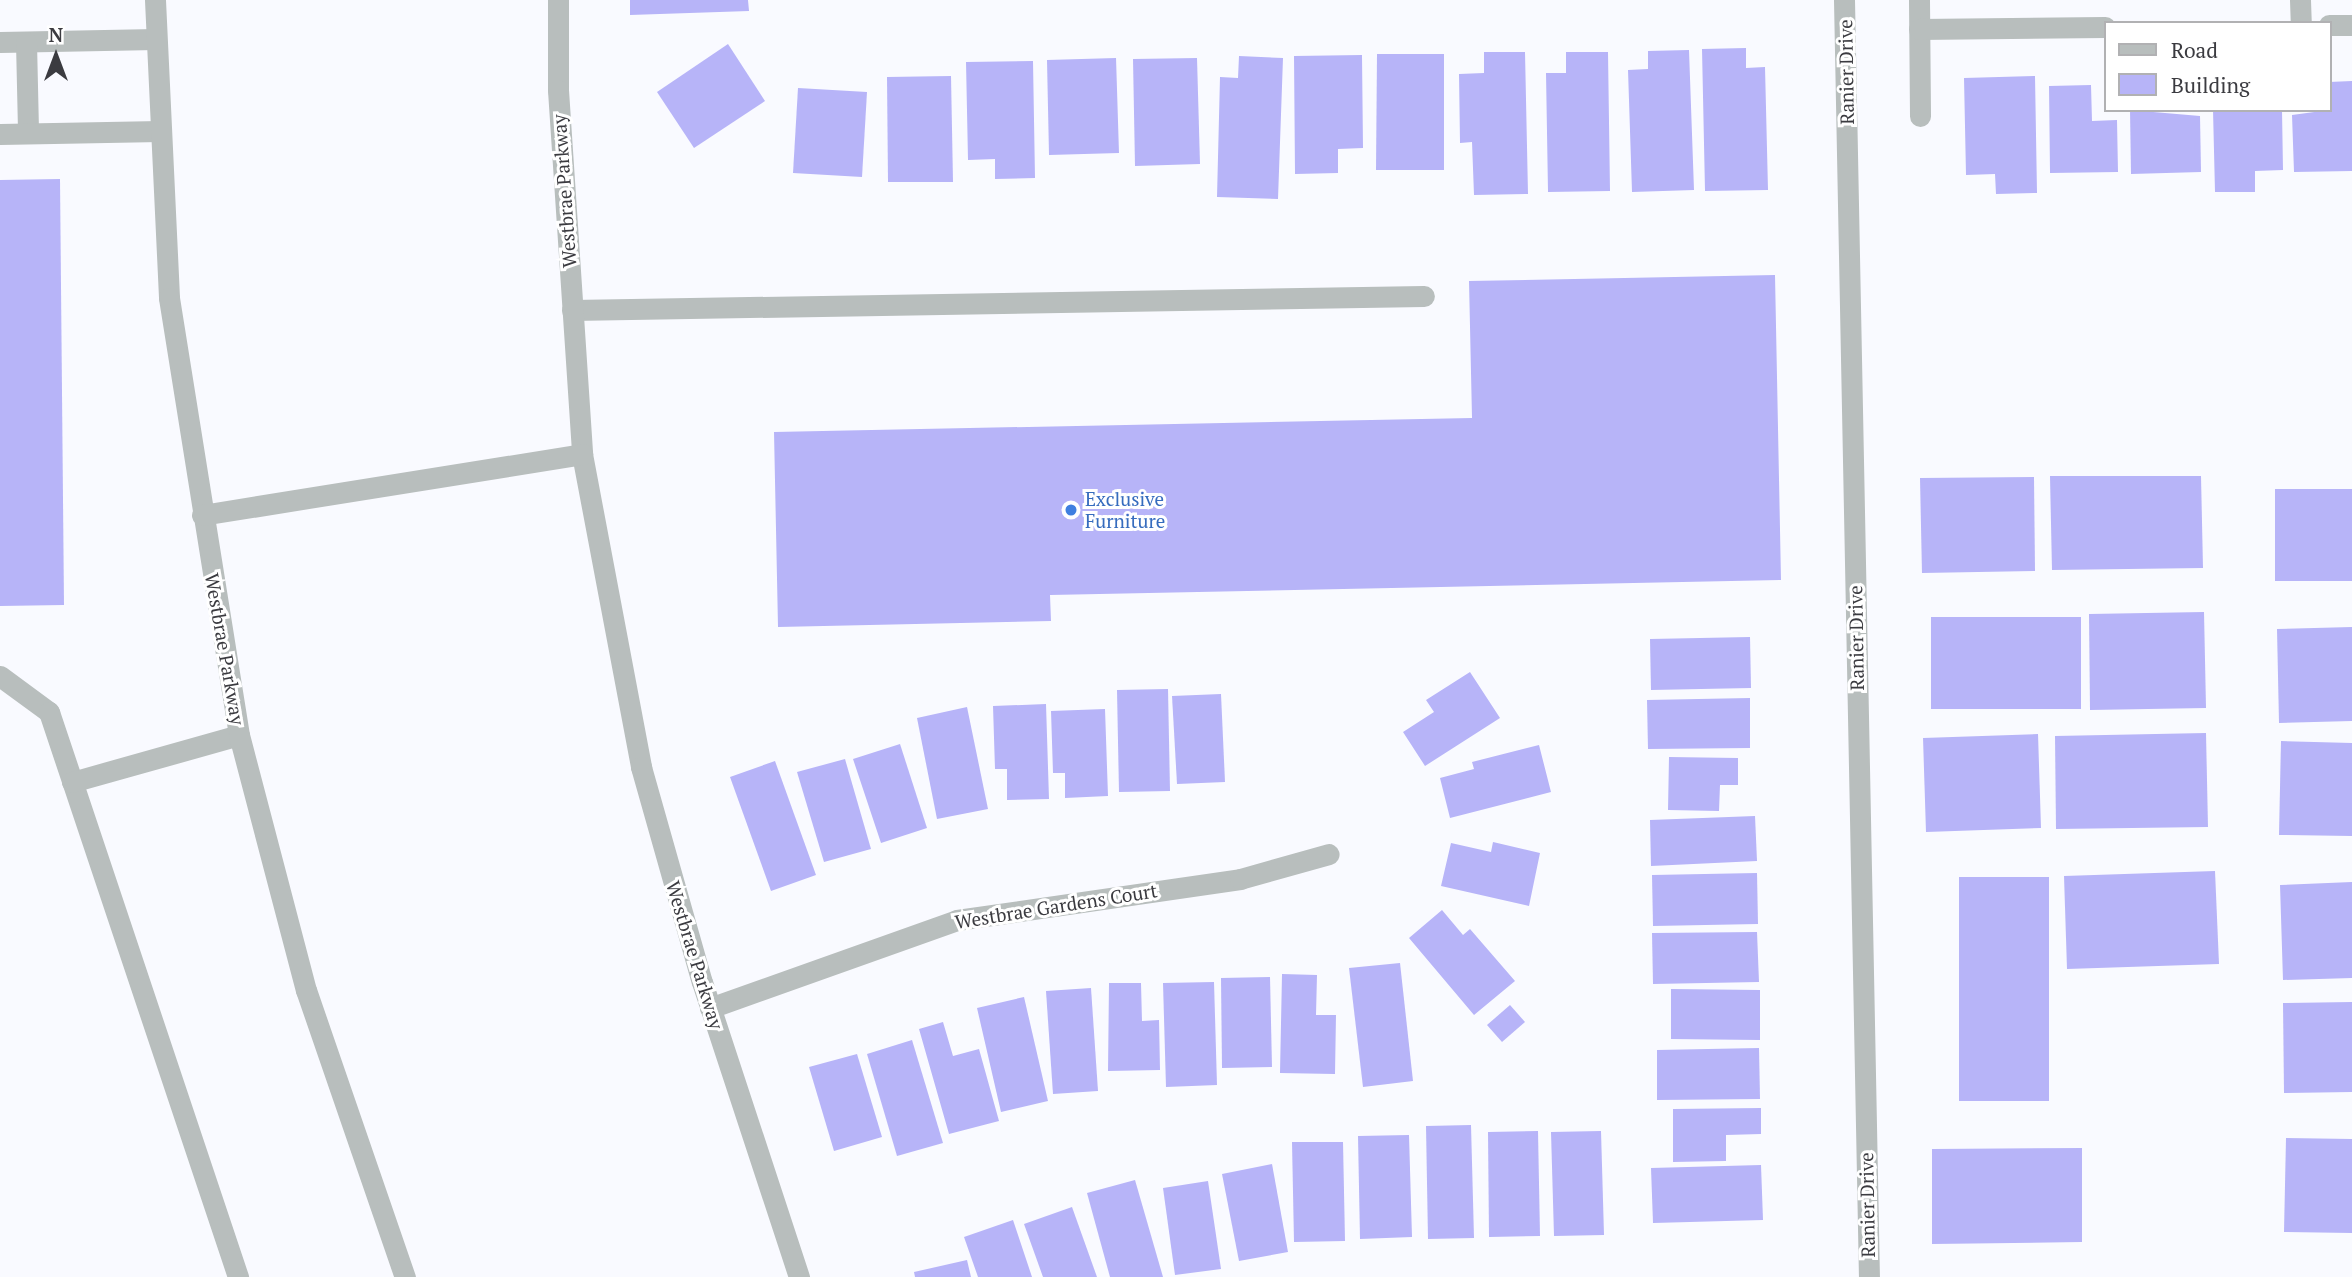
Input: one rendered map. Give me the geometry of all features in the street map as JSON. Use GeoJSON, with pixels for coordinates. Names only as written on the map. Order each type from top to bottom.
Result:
{"type":"FeatureCollection","features":[{"type":"Feature","properties":{"kind":"street","name":"Westbrae Parkway"},"geometry":{"type":"LineString","coordinates":[[155,0],[169,298],[239,735],[306,990],[404,1277]]}},
{"type":"Feature","properties":{"kind":"street","name":"Westbrae Parkway"},"geometry":{"type":"LineString","coordinates":[[558,0],[558,90],[582,454],[641,767],[710,1008],[799,1277]]}},
{"type":"Feature","properties":{"kind":"street","name":"Ranier Drive"},"geometry":{"type":"LineString","coordinates":[[1844,0],[1869,1277]]}},
{"type":"Feature","properties":{"kind":"street"},"geometry":{"type":"LineString","coordinates":[[1919,0],[1920,116]]}},
{"type":"Feature","properties":{"kind":"street"},"geometry":{"type":"LineString","coordinates":[[2300,0],[2301,21]]}},
{"type":"Feature","properties":{"kind":"street"},"geometry":{"type":"LineString","coordinates":[[2331,25],[2352,25]]}},
{"type":"Feature","properties":{"kind":"street"},"geometry":{"type":"LineString","coordinates":[[1919,29],[2104,27]]}},
{"type":"Feature","properties":{"kind":"street"},"geometry":{"type":"LineString","coordinates":[[0,42],[156,38]]}},
{"type":"Feature","properties":{"kind":"street"},"geometry":{"type":"LineString","coordinates":[[26,42],[28,133]]}},
{"type":"Feature","properties":{"kind":"street"},"geometry":{"type":"LineString","coordinates":[[0,134],[160,131]]}},
{"type":"Feature","properties":{"kind":"street"},"geometry":{"type":"LineString","coordinates":[[572,310],[1424,296]]}},
{"type":"Feature","properties":{"kind":"street"},"geometry":{"type":"LineString","coordinates":[[202,514],[582,454]]}},
{"type":"Feature","properties":{"kind":"street"},"geometry":{"type":"LineString","coordinates":[[0,676],[48,712],[238,1277]]}},
{"type":"Feature","properties":{"kind":"street"},"geometry":{"type":"LineString","coordinates":[[72,782],[239,735]]}},
{"type":"Feature","properties":{"kind":"street","name":"Westbrae Gardens Court"},"geometry":{"type":"LineString","coordinates":[[710,1008],[957,920],[1240,878],[1329,854]]}},
{"type":"Feature","properties":{"kind":"building"},"geometry":{"type":"Polygon","coordinates":[[[630,0],[748,0],[749,11],[630,15],[630,0]]]}},
{"type":"Feature","properties":{"kind":"building"},"geometry":{"type":"Polygon","coordinates":[[[728,44],[765,101],[694,148],[657,92],[728,44]]]}},
{"type":"Feature","properties":{"kind":"building"},"geometry":{"type":"Polygon","coordinates":[[[1746,48],[1746,68],[1765,67],[1768,190],[1705,191],[1702,49],[1746,48]]]}},
{"type":"Feature","properties":{"kind":"building"},"geometry":{"type":"Polygon","coordinates":[[[1689,50],[1694,190],[1632,192],[1628,70],[1648,69],[1648,51],[1689,50]]]}},
{"type":"Feature","properties":{"kind":"building"},"geometry":{"type":"Polygon","coordinates":[[[1484,52],[1525,52],[1528,194],[1474,195],[1472,142],[1460,143],[1459,74],[1484,73],[1484,52]]]}},
{"type":"Feature","properties":{"kind":"building"},"geometry":{"type":"Polygon","coordinates":[[[1566,52],[1608,52],[1610,191],[1548,192],[1546,73],[1566,73],[1566,52]]]}},
{"type":"Feature","properties":{"kind":"building"},"geometry":{"type":"Polygon","coordinates":[[[1377,54],[1444,54],[1444,170],[1376,170],[1377,54]]]}},
{"type":"Feature","properties":{"kind":"building"},"geometry":{"type":"Polygon","coordinates":[[[1362,55],[1363,148],[1338,149],[1338,173],[1295,174],[1294,56],[1362,55]]]}},
{"type":"Feature","properties":{"kind":"building"},"geometry":{"type":"Polygon","coordinates":[[[1239,56],[1283,58],[1278,199],[1217,197],[1220,77],[1238,78],[1239,56]]]}},
{"type":"Feature","properties":{"kind":"building"},"geometry":{"type":"Polygon","coordinates":[[[1116,58],[1119,153],[1049,155],[1047,60],[1116,58]]]}},
{"type":"Feature","properties":{"kind":"building"},"geometry":{"type":"Polygon","coordinates":[[[1197,58],[1200,164],[1135,166],[1133,59],[1197,58]]]}},
{"type":"Feature","properties":{"kind":"building"},"geometry":{"type":"Polygon","coordinates":[[[1033,61],[1035,178],[995,179],[995,159],[968,160],[966,62],[1033,61]]]}},
{"type":"Feature","properties":{"kind":"building"},"geometry":{"type":"Polygon","coordinates":[[[951,76],[953,182],[888,182],[887,77],[951,76]]]}},
{"type":"Feature","properties":{"kind":"building"},"geometry":{"type":"Polygon","coordinates":[[[2035,76],[2037,193],[1996,194],[1995,174],[1966,175],[1964,78],[2035,76]]]}},
{"type":"Feature","properties":{"kind":"building"},"geometry":{"type":"Polygon","coordinates":[[[2352,81],[2352,171],[2294,172],[2292,115],[2331,112],[2331,82],[2352,81]]]}},
{"type":"Feature","properties":{"kind":"building"},"geometry":{"type":"Polygon","coordinates":[[[2091,85],[2092,121],[2117,120],[2118,172],[2050,173],[2049,86],[2091,85]]]}},
{"type":"Feature","properties":{"kind":"building"},"geometry":{"type":"Polygon","coordinates":[[[798,88],[867,92],[862,177],[793,173],[798,88]]]}},
{"type":"Feature","properties":{"kind":"building"},"geometry":{"type":"Polygon","coordinates":[[[2130,112],[2200,116],[2201,172],[2131,174],[2130,112]]]}},
{"type":"Feature","properties":{"kind":"building"},"geometry":{"type":"Polygon","coordinates":[[[2213,112],[2282,112],[2283,170],[2255,171],[2255,192],[2215,192],[2213,112]]]}},
{"type":"Feature","properties":{"kind":"building"},"geometry":{"type":"Polygon","coordinates":[[[60,179],[64,605],[0,606],[0,180],[60,179]]]}},
{"type":"Feature","properties":{"kind":"building"},"geometry":{"type":"Polygon","coordinates":[[[1775,275],[1781,580],[1050,595],[1051,621],[778,627],[774,432],[1472,418],[1469,281],[1775,275]]]}},
{"type":"Feature","properties":{"kind":"building"},"geometry":{"type":"Polygon","coordinates":[[[2050,476],[2201,476],[2203,568],[2052,570],[2050,476]]]}},
{"type":"Feature","properties":{"kind":"building"},"geometry":{"type":"Polygon","coordinates":[[[2034,477],[2035,571],[1922,573],[1920,478],[2034,477]]]}},
{"type":"Feature","properties":{"kind":"building"},"geometry":{"type":"Polygon","coordinates":[[[2275,489],[2352,489],[2352,581],[2275,581],[2275,489]]]}},
{"type":"Feature","properties":{"kind":"building"},"geometry":{"type":"Polygon","coordinates":[[[2204,612],[2206,708],[2090,710],[2089,614],[2204,612]]]}},
{"type":"Feature","properties":{"kind":"building"},"geometry":{"type":"Polygon","coordinates":[[[1931,617],[2081,617],[2081,709],[1931,709],[1931,617]]]}},
{"type":"Feature","properties":{"kind":"building"},"geometry":{"type":"Polygon","coordinates":[[[2352,627],[2352,721],[2279,723],[2277,629],[2352,627]]]}},
{"type":"Feature","properties":{"kind":"building"},"geometry":{"type":"Polygon","coordinates":[[[1750,637],[1751,688],[1651,690],[1650,639],[1750,637]]]}},
{"type":"Feature","properties":{"kind":"building"},"geometry":{"type":"Polygon","coordinates":[[[1470,672],[1500,718],[1425,766],[1403,732],[1434,712],[1426,700],[1470,672]]]}},
{"type":"Feature","properties":{"kind":"building"},"geometry":{"type":"Polygon","coordinates":[[[1168,689],[1170,791],[1119,792],[1117,690],[1168,689]]]}},
{"type":"Feature","properties":{"kind":"building"},"geometry":{"type":"Polygon","coordinates":[[[1221,694],[1225,782],[1177,784],[1172,696],[1221,694]]]}},
{"type":"Feature","properties":{"kind":"building"},"geometry":{"type":"Polygon","coordinates":[[[1750,698],[1750,748],[1648,749],[1647,700],[1750,698]]]}},
{"type":"Feature","properties":{"kind":"building"},"geometry":{"type":"Polygon","coordinates":[[[1046,704],[1049,799],[1007,800],[1007,769],[995,769],[993,706],[1046,704]]]}},
{"type":"Feature","properties":{"kind":"building"},"geometry":{"type":"Polygon","coordinates":[[[967,707],[988,809],[937,819],[917,718],[967,707]]]}},
{"type":"Feature","properties":{"kind":"building"},"geometry":{"type":"Polygon","coordinates":[[[1105,709],[1108,796],[1065,798],[1065,773],[1053,773],[1051,711],[1105,709]]]}},
{"type":"Feature","properties":{"kind":"building"},"geometry":{"type":"Polygon","coordinates":[[[2206,733],[2208,827],[2056,829],[2055,736],[2206,733]]]}},
{"type":"Feature","properties":{"kind":"building"},"geometry":{"type":"Polygon","coordinates":[[[2038,734],[2041,828],[1926,832],[1923,738],[2038,734]]]}},
{"type":"Feature","properties":{"kind":"building"},"geometry":{"type":"Polygon","coordinates":[[[2281,741],[2352,743],[2352,836],[2279,835],[2281,741]]]}},
{"type":"Feature","properties":{"kind":"building"},"geometry":{"type":"Polygon","coordinates":[[[900,744],[927,828],[881,843],[853,759],[900,744]]]}},
{"type":"Feature","properties":{"kind":"building"},"geometry":{"type":"Polygon","coordinates":[[[1539,745],[1551,792],[1450,818],[1440,778],[1474,769],[1472,762],[1539,745]]]}},
{"type":"Feature","properties":{"kind":"building"},"geometry":{"type":"Polygon","coordinates":[[[1669,757],[1738,758],[1738,785],[1720,785],[1719,811],[1668,810],[1669,757]]]}},
{"type":"Feature","properties":{"kind":"building"},"geometry":{"type":"Polygon","coordinates":[[[845,759],[871,849],[824,862],[797,772],[845,759]]]}},
{"type":"Feature","properties":{"kind":"building"},"geometry":{"type":"Polygon","coordinates":[[[775,761],[816,875],[771,891],[730,777],[775,761]]]}},
{"type":"Feature","properties":{"kind":"building"},"geometry":{"type":"Polygon","coordinates":[[[1755,816],[1757,861],[1651,866],[1650,820],[1755,816]]]}},
{"type":"Feature","properties":{"kind":"building"},"geometry":{"type":"Polygon","coordinates":[[[1493,842],[1540,853],[1529,906],[1441,886],[1451,843],[1491,852],[1493,842]]]}},
{"type":"Feature","properties":{"kind":"building"},"geometry":{"type":"Polygon","coordinates":[[[2215,871],[2219,964],[2067,969],[2064,876],[2215,871]]]}},
{"type":"Feature","properties":{"kind":"building"},"geometry":{"type":"Polygon","coordinates":[[[1757,873],[1758,924],[1653,926],[1652,875],[1757,873]]]}},
{"type":"Feature","properties":{"kind":"building"},"geometry":{"type":"Polygon","coordinates":[[[1959,877],[2049,877],[2049,1101],[1959,1101],[1959,877]]]}},
{"type":"Feature","properties":{"kind":"building"},"geometry":{"type":"Polygon","coordinates":[[[2352,882],[2352,978],[2283,980],[2280,885],[2352,882]]]}},
{"type":"Feature","properties":{"kind":"building"},"geometry":{"type":"Polygon","coordinates":[[[1442,910],[1463,935],[1470,929],[1515,981],[1474,1015],[1409,938],[1442,910]]]}},
{"type":"Feature","properties":{"kind":"building"},"geometry":{"type":"Polygon","coordinates":[[[1757,932],[1759,982],[1653,984],[1652,933],[1757,932]]]}},
{"type":"Feature","properties":{"kind":"building"},"geometry":{"type":"Polygon","coordinates":[[[1400,963],[1413,1081],[1363,1087],[1349,968],[1400,963]]]}},
{"type":"Feature","properties":{"kind":"building"},"geometry":{"type":"Polygon","coordinates":[[[1282,974],[1317,975],[1316,1015],[1336,1015],[1335,1074],[1280,1073],[1282,974]]]}},
{"type":"Feature","properties":{"kind":"building"},"geometry":{"type":"Polygon","coordinates":[[[1270,977],[1272,1067],[1222,1068],[1221,978],[1270,977]]]}},
{"type":"Feature","properties":{"kind":"building"},"geometry":{"type":"Polygon","coordinates":[[[1214,982],[1217,1085],[1166,1087],[1163,983],[1214,982]]]}},
{"type":"Feature","properties":{"kind":"building"},"geometry":{"type":"Polygon","coordinates":[[[1109,983],[1141,983],[1142,1021],[1159,1020],[1160,1070],[1108,1071],[1109,983]]]}},
{"type":"Feature","properties":{"kind":"building"},"geometry":{"type":"Polygon","coordinates":[[[1091,988],[1098,1091],[1053,1094],[1046,991],[1091,988]]]}},
{"type":"Feature","properties":{"kind":"building"},"geometry":{"type":"Polygon","coordinates":[[[1671,989],[1760,990],[1760,1040],[1671,1039],[1671,989]]]}},
{"type":"Feature","properties":{"kind":"building"},"geometry":{"type":"Polygon","coordinates":[[[1024,997],[1048,1101],[1001,1112],[977,1008],[1024,997]]]}},
{"type":"Feature","properties":{"kind":"building"},"geometry":{"type":"Polygon","coordinates":[[[2352,1002],[2352,1092],[2284,1093],[2283,1003],[2352,1002]]]}},
{"type":"Feature","properties":{"kind":"building"},"geometry":{"type":"Polygon","coordinates":[[[1510,1005],[1525,1022],[1502,1042],[1487,1025],[1510,1005]]]}},
{"type":"Feature","properties":{"kind":"building"},"geometry":{"type":"Polygon","coordinates":[[[943,1022],[953,1056],[979,1049],[999,1121],[949,1134],[919,1029],[943,1022]]]}},
{"type":"Feature","properties":{"kind":"building"},"geometry":{"type":"Polygon","coordinates":[[[912,1040],[943,1143],[897,1156],[867,1054],[912,1040]]]}},
{"type":"Feature","properties":{"kind":"building"},"geometry":{"type":"Polygon","coordinates":[[[1759,1048],[1760,1099],[1657,1100],[1657,1050],[1759,1048]]]}},
{"type":"Feature","properties":{"kind":"building"},"geometry":{"type":"Polygon","coordinates":[[[857,1054],[882,1137],[834,1151],[809,1067],[857,1054]]]}},
{"type":"Feature","properties":{"kind":"building"},"geometry":{"type":"Polygon","coordinates":[[[1761,1108],[1761,1134],[1726,1135],[1726,1161],[1673,1162],[1673,1109],[1761,1108]]]}},
{"type":"Feature","properties":{"kind":"building"},"geometry":{"type":"Polygon","coordinates":[[[1471,1125],[1474,1238],[1428,1239],[1426,1126],[1471,1125]]]}},
{"type":"Feature","properties":{"kind":"building"},"geometry":{"type":"Polygon","coordinates":[[[1538,1131],[1540,1236],[1489,1237],[1488,1132],[1538,1131]]]}},
{"type":"Feature","properties":{"kind":"building"},"geometry":{"type":"Polygon","coordinates":[[[1601,1131],[1604,1235],[1554,1236],[1551,1132],[1601,1131]]]}},
{"type":"Feature","properties":{"kind":"building"},"geometry":{"type":"Polygon","coordinates":[[[1409,1135],[1412,1237],[1360,1239],[1358,1136],[1409,1135]]]}},
{"type":"Feature","properties":{"kind":"building"},"geometry":{"type":"Polygon","coordinates":[[[2286,1138],[2352,1139],[2352,1233],[2284,1232],[2286,1138]]]}},
{"type":"Feature","properties":{"kind":"building"},"geometry":{"type":"Polygon","coordinates":[[[1292,1142],[1343,1142],[1345,1241],[1294,1242],[1292,1142]]]}},
{"type":"Feature","properties":{"kind":"building"},"geometry":{"type":"Polygon","coordinates":[[[2082,1148],[2082,1242],[1932,1244],[1932,1149],[2082,1148]]]}},
{"type":"Feature","properties":{"kind":"building"},"geometry":{"type":"Polygon","coordinates":[[[1272,1164],[1288,1252],[1239,1261],[1222,1174],[1272,1164]]]}},
{"type":"Feature","properties":{"kind":"building"},"geometry":{"type":"Polygon","coordinates":[[[1761,1165],[1763,1220],[1653,1223],[1651,1168],[1761,1165]]]}},
{"type":"Feature","properties":{"kind":"building"},"geometry":{"type":"Polygon","coordinates":[[[1135,1180],[1163,1277],[1110,1277],[1087,1193],[1135,1180]]]}},
{"type":"Feature","properties":{"kind":"building"},"geometry":{"type":"Polygon","coordinates":[[[1208,1181],[1221,1269],[1175,1275],[1163,1188],[1208,1181]]]}},
{"type":"Feature","properties":{"kind":"building"},"geometry":{"type":"Polygon","coordinates":[[[1072,1207],[1097,1277],[1043,1277],[1024,1224],[1072,1207]]]}},
{"type":"Feature","properties":{"kind":"building"},"geometry":{"type":"Polygon","coordinates":[[[1013,1220],[1032,1277],[978,1277],[964,1237],[1013,1220]]]}},
{"type":"Feature","properties":{"kind":"building"},"geometry":{"type":"Polygon","coordinates":[[[967,1260],[971,1277],[915,1277],[914,1272],[967,1260]]]}},
{"type":"Feature","properties":{"kind":"place","name":"Exclusive Furniture"},"geometry":{"type":"Point","coordinates":[1071,510]}}]}
